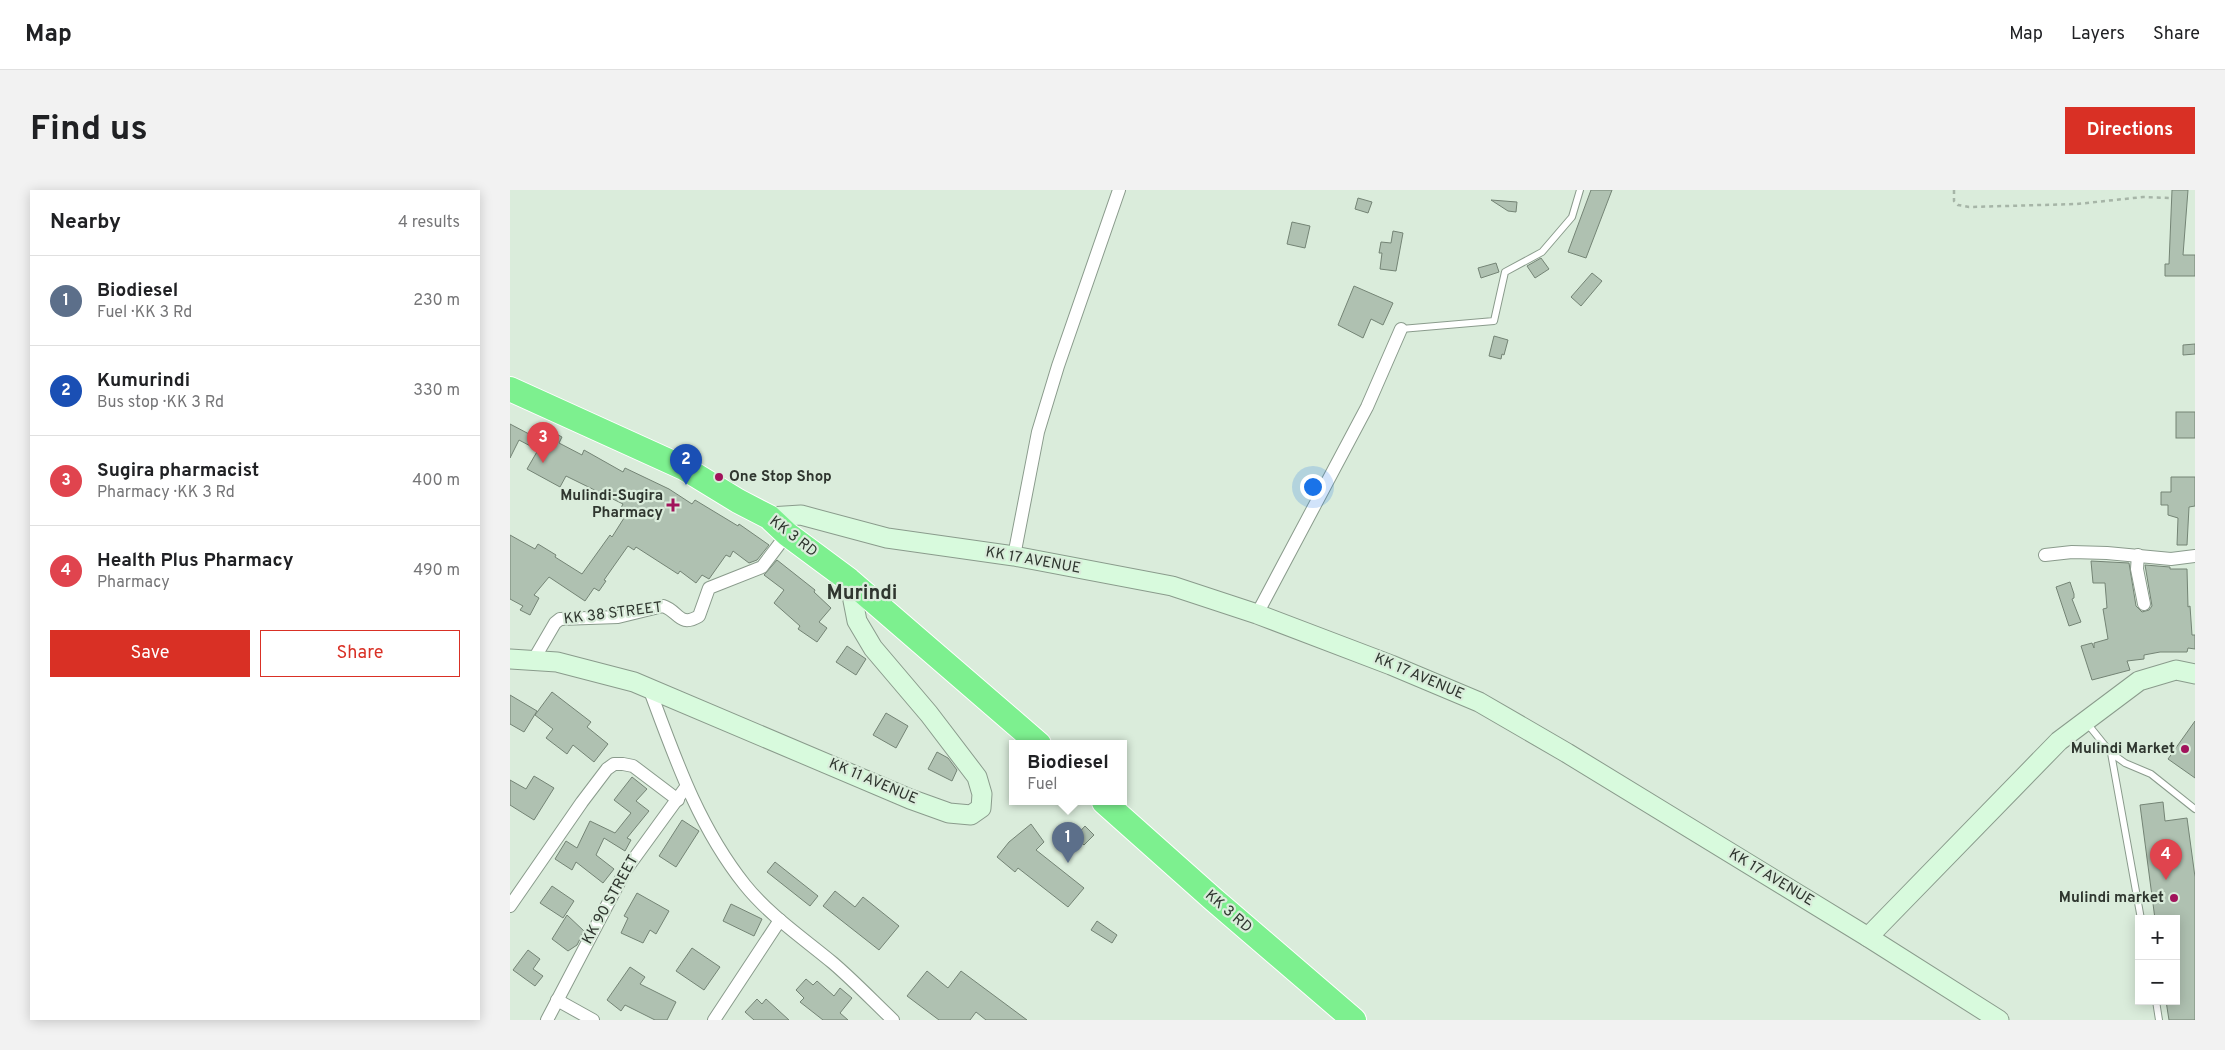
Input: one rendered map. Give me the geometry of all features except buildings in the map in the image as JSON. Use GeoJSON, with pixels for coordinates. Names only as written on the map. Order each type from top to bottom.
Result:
{"type":"FeatureCollection","features":[{"type":"Feature","properties":{"kind":"highway","name":"KK 3 RD"},"geometry":{"type":"LineString","coordinates":[[510,389],[684,468],[738,501],[769,517],[787,534],[849,580],[1034,740]]}},
{"type":"Feature","properties":{"kind":"highway","name":"KK 3 RD"},"geometry":{"type":"LineString","coordinates":[[1107,805],[1212,899],[1354,1020]]}},
{"type":"Feature","properties":{"kind":"street"},"geometry":{"type":"LineString","coordinates":[[1014,556],[1038,432],[1058,366],[1119,190]]}},
{"type":"Feature","properties":{"kind":"street"},"geometry":{"type":"LineString","coordinates":[[1257,614],[1367,407],[1402,329]]}},
{"type":"Feature","properties":{"kind":"street","name":"KK 17 AVENUE"},"geometry":{"type":"LineString","coordinates":[[769,517],[800,515],[887,538],[1014,556],[1172,586],[1257,614],[1391,664],[1480,702],[1868,937],[1999,1020]]}},
{"type":"Feature","properties":{"kind":"street","name":"KK 38 STREET"},"geometry":{"type":"LineString","coordinates":[[534,659],[555,623],[560,619],[618,617],[663,606],[669,608],[680,619],[692,620],[700,616],[709,588],[762,567],[787,534]]}},
{"type":"Feature","properties":{"kind":"street"},"geometry":{"type":"LineString","coordinates":[[2045,555],[2072,552],[2138,555],[2171,559],[2195,556]]}},
{"type":"Feature","properties":{"kind":"street"},"geometry":{"type":"LineString","coordinates":[[2138,555],[2137,569],[2144,604]]}},
{"type":"Feature","properties":{"kind":"street","name":"KK 11 AVENUE"},"geometry":{"type":"LineString","coordinates":[[510,659],[534,659],[600,672],[649,688],[910,799],[949,813],[971,815],[981,808],[982,794],[977,777],[929,714],[873,648],[857,621],[849,580]]}},
{"type":"Feature","properties":{"kind":"street"},"geometry":{"type":"LineString","coordinates":[[1868,937],[2059,741],[2139,681],[2176,670],[2195,674]]}},
{"type":"Feature","properties":{"kind":"street"},"geometry":{"type":"LineString","coordinates":[[649,688],[686,788],[713,839],[745,885],[780,920],[834,965],[894,1020]]}},
{"type":"Feature","properties":{"kind":"street"},"geometry":{"type":"LineString","coordinates":[[510,906],[582,802],[614,764],[632,766],[678,800]]}},
{"type":"Feature","properties":{"kind":"street","name":"KK 90 STREET"},"geometry":{"type":"LineString","coordinates":[[547,1020],[625,871],[686,788]]}},
{"type":"Feature","properties":{"kind":"street"},"geometry":{"type":"LineString","coordinates":[[714,1020],[780,920]]}},
{"type":"Feature","properties":{"kind":"street"},"geometry":{"type":"LineString","coordinates":[[558,1000],[593,1020]]}},
{"type":"Feature","properties":{"kind":"lane"},"geometry":{"type":"LineString","coordinates":[[1402,329],[1494,321],[1505,272],[1542,252],[1572,217],[1580,190]]}},
{"type":"Feature","properties":{"kind":"lane"},"geometry":{"type":"LineString","coordinates":[[2085,721],[2111,753],[2125,763],[2151,774],[2195,809]]}},
{"type":"Feature","properties":{"kind":"lane"},"geometry":{"type":"LineString","coordinates":[[2111,753],[2140,915]]}},
{"type":"Feature","properties":{"kind":"lane"},"geometry":{"type":"LineString","coordinates":[[2157,1005],[2159,1020]]}},
{"type":"Feature","properties":{"kind":"path"},"geometry":{"type":"LineString","coordinates":[[1954,190],[1954,202],[1958,206],[2077,204],[2143,197],[2169,198]]}},
{"type":"Feature","properties":{"kind":"place","name":"Sugira pharmacist"},"geometry":{"type":"Point","coordinates":[543,463]}},
{"type":"Feature","properties":{"kind":"place","name":"One Stop Shop"},"geometry":{"type":"Point","coordinates":[719,477]}},
{"type":"Feature","properties":{"kind":"place","name":"Kumurindi"},"geometry":{"type":"Point","coordinates":[686,485]}},
{"type":"Feature","properties":{"kind":"place","name":"Mulindi-Sugira Pharmacy"},"geometry":{"type":"Point","coordinates":[673,505]}},
{"type":"Feature","properties":{"kind":"place","name":"Mulindi Market"},"geometry":{"type":"Point","coordinates":[2185,749]}},
{"type":"Feature","properties":{"kind":"place","name":"Biodiesel"},"geometry":{"type":"Point","coordinates":[1068,863]}},
{"type":"Feature","properties":{"kind":"place","name":"Health Plus Pharmacy"},"geometry":{"type":"Point","coordinates":[2166,880]}},
{"type":"Feature","properties":{"kind":"place","name":"Mulindi market"},"geometry":{"type":"Point","coordinates":[2174,898]}},
{"type":"Feature","properties":{"kind":"district","name":"Murindi"},"geometry":{"type":"Point","coordinates":[862,594]}}]}
